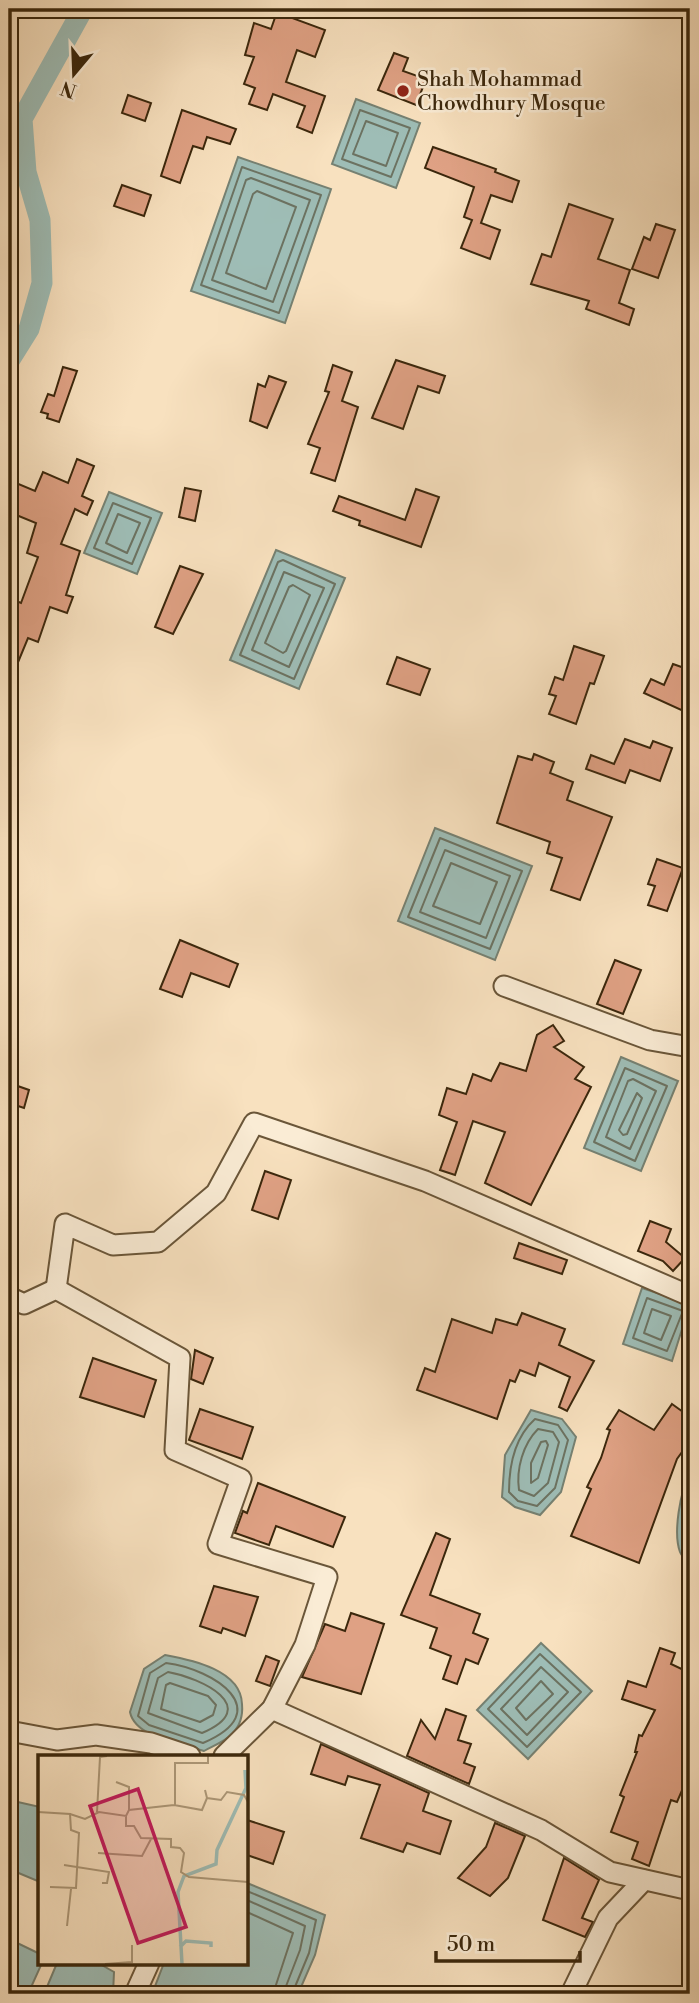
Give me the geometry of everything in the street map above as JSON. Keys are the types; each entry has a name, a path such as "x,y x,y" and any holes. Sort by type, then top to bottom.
{"street":[{"path":"504,986 650,1040 690,1047"},
{"path":"56,1289 65,1224 113,1245 158,1242 216,1193 254,1123 425,1181 690,1296"},
{"path":"9,1297 24,1304 56,1289"},
{"path":"56,1289 180,1358 175,1450 242,1479 218,1544 327,1577 305,1645 272,1709 225,1755"},
{"path":"272,1709 541,1830 610,1872 690,1890"},
{"path":"9,1731 57,1740 96,1735 151,1743 187,1755"},
{"path":"570,1994 608,1918 644,1880"},
{"path":"135,1994 148,1965"}],"water":[{"path":"356,99 420,123 396,188 332,164"},
{"path":"238,157 331,189 285,323 191,291"},
{"path":"109,492 162,513 137,574 84,553"},
{"path":"276,550 345,578 299,689 230,660"},
{"path":"435,828 532,866 495,960 398,921"},
{"path":"621,1057 678,1081 641,1171 584,1148"},
{"path":"642,1288 690,1304 672,1361 623,1344"},
{"path":"531,1410 562,1419 576,1437 561,1492 540,1515 515,1507 502,1497 505,1455"},
{"path":"690,1474 690,1566 680,1552 677,1523"},
{"path":"541,1643 592,1691 528,1759 477,1710"},
{"path":"165,1655 213,1669 224,1675 240,1692 242,1716 238,1727 226,1739 204,1751 161,1739 134,1721 130,1712 144,1669"},
{"path":"9,1800 38,1807 38,1881 9,1869"},
{"path":"248,1883 325,1915 315,1955 298,1994 157,1994 154,1989 163,1965 248,1965"},
{"path":"9,1939 38,1953 38,1965 41,1965 28,1994 9,1994"},
{"path":"56,1965 102,1965 114,1972 113,1994 44,1994"}],"building":[{"path":"278,9 295,9 292,18 325,30 315,57 297,50 286,82 325,96 312,133 297,127 305,106 273,94 267,110 249,104 255,88 244,84 254,57 245,55 254,23 271,29"},
{"path":"394,53 408,58 403,71 426,79 416,105 378,90"},
{"path":"128,95 151,103 145,121 122,113"},
{"path":"182,110 236,129 230,144 207,137 203,149 193,146 180,183 161,176"},
{"path":"433,147 496,169 495,172 519,181 512,202 491,195 481,223 500,230 490,259 461,248 472,220 464,217 474,187 425,168"},
{"path":"122,185 151,195 144,216 114,206"},
{"path":"569,204 613,219 598,259 630,270 619,303 634,309 629,325 586,309 589,301 531,284 542,254 551,257"},
{"path":"656,224 675,230 658,278 632,269 644,237 650,240"},
{"path":"396,360 445,376 439,393 418,386 403,429 372,418"},
{"path":"333,365 352,372 342,401 358,407 335,481 311,473 320,448 308,444 329,392 325,391"},
{"path":"63,367 77,371 59,422 47,418 48,414 41,412 48,394 54,396"},
{"path":"269,376 286,382 267,428 250,421 258,384 265,387"},
{"path":"77,459 94,466 82,496 93,501 87,515 75,509 61,544 80,551 66,595 73,597 67,613 50,607 38,642 28,638 9,684 9,598 21,603 38,557 27,553 36,523 9,512 9,480 35,491 43,472 68,483"},
{"path":"185,488 201,491 195,521 179,517"},
{"path":"416,489 439,497 421,547 359,525 360,521 333,511 339,496 405,520"},
{"path":"180,566 203,574 173,634 155,627"},
{"path":"574,646 604,656 594,684 590,683 576,724 549,714 556,696 549,694 555,677 563,680"},
{"path":"397,657 430,669 420,695 387,684"},
{"path":"673,664 690,670 690,714 644,693 651,679 664,685"},
{"path":"625,739 650,748 653,741 672,748 660,781 630,770 625,783 586,769 591,755 614,764"},
{"path":"534,754 554,762 550,773 573,782 567,800 612,817 580,900 551,890 562,858 547,853 550,842 497,823 518,756 532,760"},
{"path":"657,859 683,868 667,911 648,905 655,886 648,884"},
{"path":"180,940 238,964 229,987 191,973 182,997 160,989"},
{"path":"615,960 641,970 623,1014 597,1004"},
{"path":"553,1025 564,1041 554,1047 584,1067 575,1079 591,1087 531,1205 485,1183 505,1132 473,1121 455,1175 440,1170 457,1122 439,1115 447,1088 466,1094 473,1074 491,1081 500,1063 526,1071 537,1035"},
{"path":"12,1084 29,1090 24,1108 9,1103"},
{"path":"265,1171 291,1180 278,1219 252,1210"},
{"path":"650,1221 671,1229 666,1242 685,1258 673,1271 663,1261 638,1251"},
{"path":"519,1243 567,1260 562,1274 514,1258"},
{"path":"522,1313 565,1329 559,1345 594,1361 567,1411 559,1407 570,1377 539,1363 535,1376 520,1370 515,1382 510,1380 497,1419 417,1390 425,1368 435,1372 452,1319 492,1333 496,1319 517,1325"},
{"path":"195,1350 213,1358 203,1384 191,1379"},
{"path":"93,1358 156,1380 144,1417 80,1397"},
{"path":"672,1404 690,1417 690,1441 677,1459 639,1563 571,1536 591,1489 587,1487 601,1458 610,1430 607,1429 619,1410 654,1430"},
{"path":"200,1409 253,1427 242,1459 189,1440"},
{"path":"258,1483 345,1517 333,1547 276,1526 269,1545 235,1533 243,1511 247,1513"},
{"path":"436,1533 450,1539 430,1595 480,1614 473,1633 488,1639 478,1664 466,1659 457,1684 443,1679 451,1656 430,1648 437,1628 401,1615"},
{"path":"214,1586 258,1597 245,1636 223,1628 221,1633 200,1626"},
{"path":"351,1613 384,1624 361,1694 302,1677 325,1624 345,1631"},
{"path":"660,1648 675,1653 671,1664 690,1673 690,1783 686,1781 677,1802 671,1800 649,1866 632,1859 638,1842 611,1832 624,1797 620,1795 637,1752 639,1735 642,1736 655,1710 622,1699 628,1681 646,1687"},
{"path":"266,1656 279,1661 270,1686 256,1681"},
{"path":"446,1709 466,1716 458,1740 471,1744 464,1763 475,1767 469,1784 407,1756 421,1720 435,1739"},
{"path":"321,1744 429,1793 423,1811 451,1821 440,1854 407,1843 403,1852 361,1838 380,1785 348,1776 345,1785 311,1774"},
{"path":"248,1820 284,1832 273,1864 248,1855"},
{"path":"495,1823 525,1836 508,1878 490,1896 458,1878 486,1847"},
{"path":"564,1858 599,1880 582,1918 593,1922 585,1937 543,1920"}],"waterway":[{"path":"9,361 29,329 42,283 40,220 26,172 22,119 83,9"}],"place":[{"name":"Shah Mohammad Chowdhury Mosque","path":"403,91"}]}
